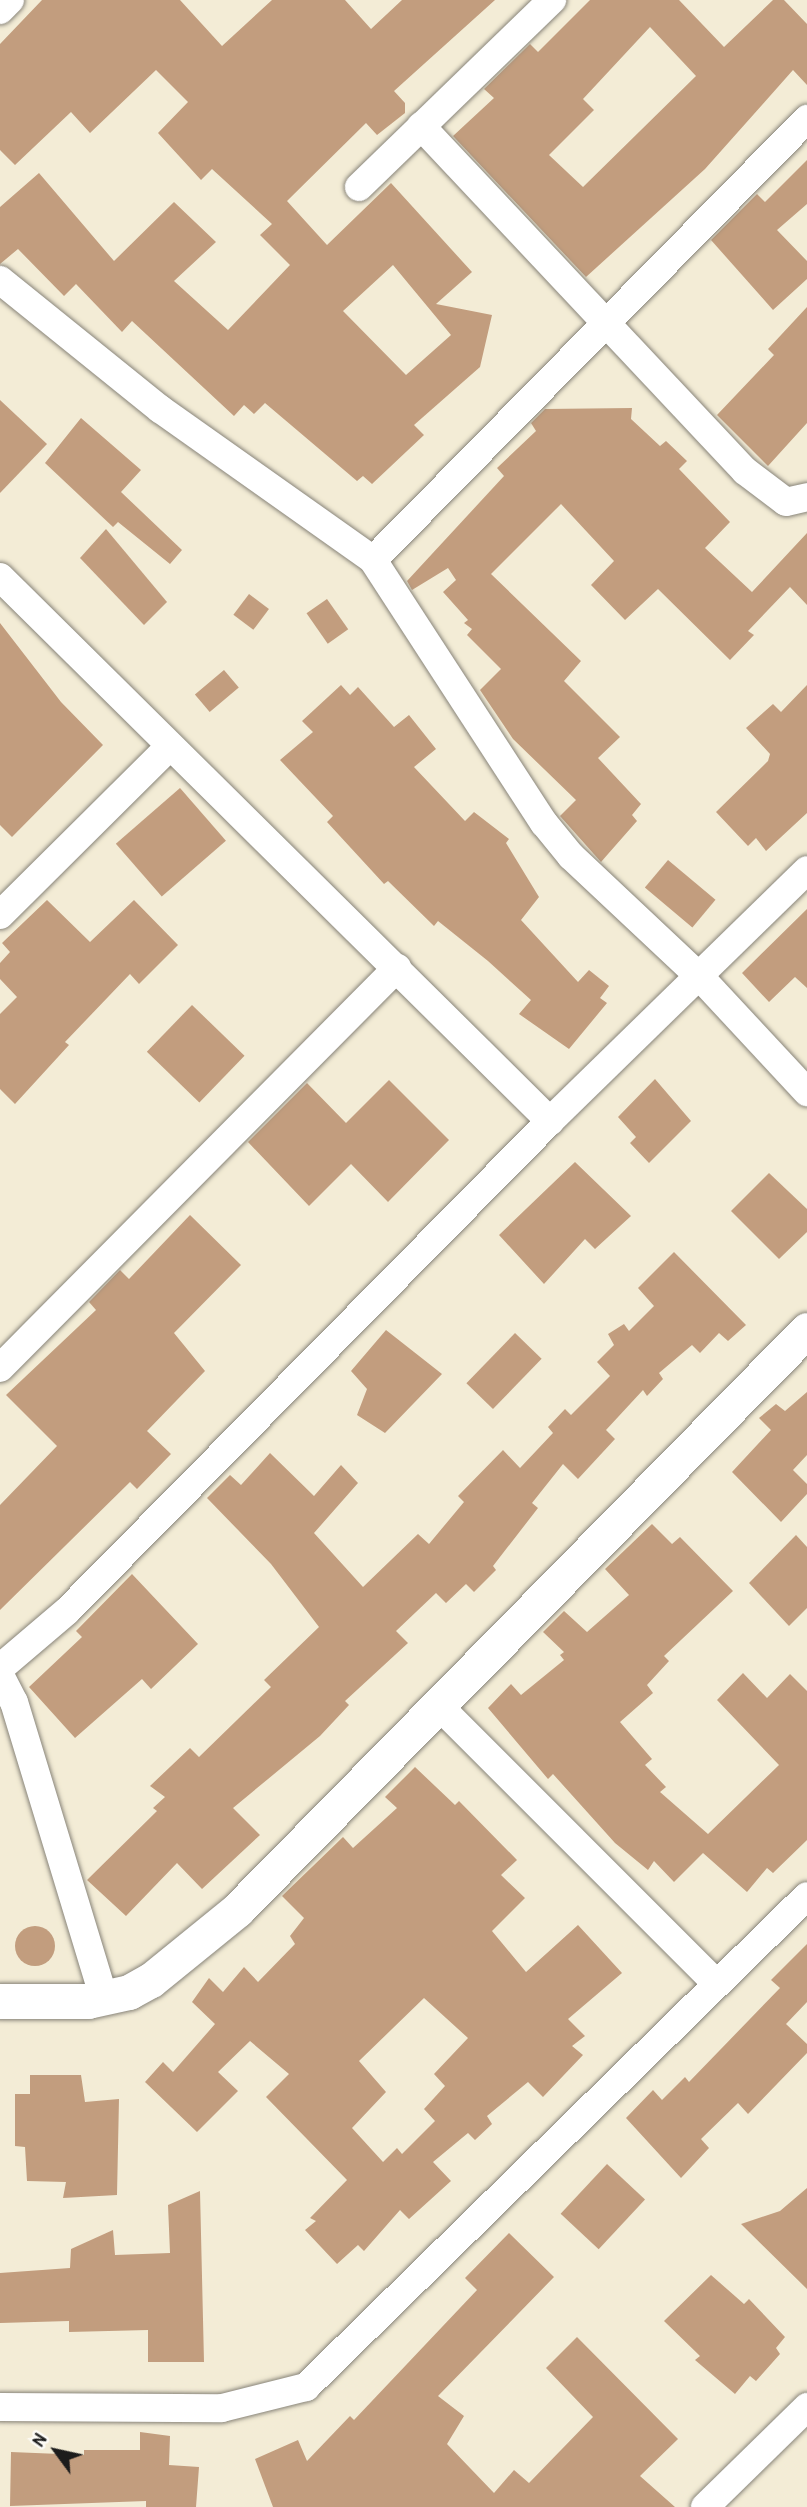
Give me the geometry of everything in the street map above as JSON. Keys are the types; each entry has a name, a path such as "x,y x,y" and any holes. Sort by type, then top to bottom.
{"street":[{"path":"0,10 10,0"},
{"path":"359,187 552,0"},
{"path":"373,560 807,119"},
{"path":"421,126 745,471 786,502 807,497"},
{"path":"0,280 160,409 373,560 544,823 572,856 701,978 807,1092"},
{"path":"0,577 550,1121"},
{"path":"0,915 169,747"},
{"path":"0,1668 86,1591 550,1121 701,978 807,870"},
{"path":"0,1368 397,968"},
{"path":"0,2001 104,1999 151,1980 237,1910 807,1330"},
{"path":"0,1675 15,1702 104,1999"},
{"path":"437,1704 715,1982"},
{"path":"0,2407 222,2408 306,2387 715,1982 807,1896"},
{"path":"705,2507 807,2407"}],"building":[{"path":"42,0 180,0 222,46 272,0 345,0 371,29 402,0 495,0 394,91 405,103 405,113 377,135 366,123 287,201 327,245 391,183 472,272 436,304 492,315 480,367 414,425 424,435 372,484 363,476 357,481 265,403 254,414 244,405 234,416 132,321 122,332 76,284 64,296 18,249 0,264 0,207 39,173 114,261 174,202 216,242 174,281 228,330 290,265 260,235 272,224 212,169 201,180 158,133 188,102 156,70 90,133 71,112 15,165 0,150 0,44","holes":["393,265 451,335 406,375 343,311"]},
{"path":"590,0 679,0 724,47 773,0 784,0 807,24 807,85 793,70 705,169 586,277 453,136 494,98 484,89 530,44 538,52","holes":["650,27 696,76 583,187 549,155 594,110 583,99"]},
{"path":"807,160 807,204 777,230 807,261 807,279 773,310 711,240 757,194 765,202"},
{"path":"807,307 807,423 768,466 717,415 774,355 768,349"},
{"path":"0,400 47,444 0,493"},
{"path":"632,408 631,419 660,446 666,441 687,461 679,469 730,522 705,548 752,592 807,533 807,605 790,587 748,631 754,635 730,660 658,589 625,620 591,585 614,561 561,504 491,574 581,661 564,681 620,737 598,758 641,804 632,815 637,821 601,862 560,816 576,800 513,739 480,690 501,669 467,635 472,629 464,623 468,620 443,592 456,580 448,568 412,590 407,581 504,476 497,468 536,431 531,423 545,409"},
{"path":"81,418 141,470 121,492 182,550 170,564 118,522 113,527 45,463"},
{"path":"106,529 167,602 144,625 80,558"},
{"path":"249,594 269,609 253,630 233,615"},
{"path":"327,599 348,629 328,644 307,613"},
{"path":"0,623 61,702 103,745 12,837 0,825"},
{"path":"224,670 239,688 210,712 195,694"},
{"path":"341,685 350,695 358,687 394,727 409,715 436,749 414,767 465,821 474,812 509,839 506,843 539,897 521,920 578,982 589,970 609,986 600,998 607,1003 569,1049 519,1014 531,1000 488,961 438,921 434,926 388,881 384,884 327,822 333,816 280,760 313,732 302,721"},
{"path":"807,685 807,813 766,851 756,838 748,846 716,812 768,761 770,754 746,728 773,704 781,712"},
{"path":"180,788 226,841 162,897 116,844"},
{"path":"668,860 715,900 692,927 645,888"},
{"path":"47,900 90,942 134,900 178,945 139,984 130,974 65,1042 69,1045 15,1104 0,1089 0,1014 17,997 0,979 0,963 10,952 2,943"},
{"path":"807,909 807,988 795,977 769,1002 742,973"},
{"path":"192,1005 245,1056 199,1102 147,1052"},
{"path":"655,1079 691,1121 649,1163 630,1143 636,1137 618,1117"},
{"path":"389,1080 449,1140 388,1202 351,1164 309,1206 248,1142 307,1083 346,1123"},
{"path":"575,1162 631,1216 595,1249 585,1239 544,1284 499,1235"},
{"path":"769,1173 807,1209 807,1232 779,1259 731,1211"},
{"path":"190,1215 241,1265 174,1333 205,1371 147,1431 171,1454 137,1489 130,1482 0,1610 0,1505 57,1446 6,1395 96,1310 89,1302 120,1270 129,1279"},
{"path":"674,1252 746,1325 728,1341 719,1333 700,1353 692,1345 659,1373 663,1379 647,1396 643,1390 606,1430 615,1439 578,1479 563,1464 532,1503 538,1508 493,1566 496,1570 474,1592 466,1584 446,1603 436,1593 396,1631 408,1643 345,1701 349,1705 320,1736 233,1808 260,1835 202,1889 177,1863 126,1916 87,1880 157,1811 153,1808 165,1797 150,1786 190,1748 199,1757 271,1687 264,1680 319,1627 271,1564 207,1498 230,1475 241,1485 270,1453 314,1496 341,1465 358,1483 314,1533 363,1587 418,1534 429,1544 464,1502 458,1496 503,1450 520,1468 553,1433 548,1427 565,1409 571,1415 610,1376 597,1362 614,1345 608,1334 624,1324 629,1331 654,1306 638,1288"},
{"path":"386,1330 442,1374 385,1433 357,1415 367,1389 351,1371"},
{"path":"515,1333 542,1359 493,1409 466,1383"},
{"path":"807,1392 807,1455 793,1470 807,1484 807,1494 781,1522 732,1472 771,1430 759,1418 776,1404 785,1411"},
{"path":"652,1524 672,1544 680,1537 733,1591 664,1656 669,1661 647,1685 653,1693 620,1722 652,1759 645,1765 666,1787 660,1792 708,1834 779,1765 717,1700 743,1673 767,1698 790,1674 807,1691 807,1840 773,1873 767,1868 747,1892 703,1853 674,1882 654,1861 648,1870 615,1843 553,1774 548,1779 488,1708 511,1684 521,1695 564,1660 560,1655 564,1652 543,1632 564,1611 587,1632 629,1595 605,1569"},
{"path":"796,1535 807,1547 807,1608 789,1626 749,1583"},
{"path":"132,1574 198,1644 151,1689 142,1679 75,1738 29,1687 82,1637 76,1631"},
{"path":"415,1767 455,1805 459,1801 517,1860 501,1875 525,1898 492,1931 526,1972 578,1925 622,1973 568,2019 585,2036 572,2046 583,2055 543,2097 528,2082 487,2116 492,2124 475,2140 468,2133 433,2162 451,2181 409,2219 400,2210 364,2251 358,2245 337,2264 305,2230 316,2221 310,2218 347,2180 266,2097 289,2074 250,2041 218,2072 238,2091 197,2132 145,2082 163,2062 173,2072 215,2024 192,2002 209,1978 223,1992 244,1967 258,1982 295,1944 290,1936 304,1918 282,1896 343,1837 353,1848 397,1808 385,1797","holes":["424,1998 468,2038 434,2074 445,2086 424,2109 435,2121 402,2154 397,2148 383,2162 352,2128 386,2092 359,2061"]},
{"path":"35,1926 43,1927 49,1932 54,1938 54,1954 49,1960 43,1965 35,1966 27,1965 21,1960 16,1954 15,1946 16,1938 21,1932 27,1927"},
{"path":"807,1944 807,2002 786,2024 807,2044 807,2053 748,2114 738,2103 701,2139 709,2148 681,2178 626,2118 653,2090 662,2100 685,2077 689,2082 780,1988 771,1980"},
{"path":"30,2075 81,2075 85,2102 119,2099 117,2195 63,2198 66,2182 27,2181 25,2147 15,2146 15,2094 30,2094"},
{"path":"607,2164 645,2199 599,2249 561,2214"},
{"path":"807,2188 807,2289 741,2224 780,2211"},
{"path":"200,2191 204,2362 148,2362 148,2330 69,2332 69,2321 0,2323 0,2273 70,2268 71,2249 113,2230 115,2255 170,2253 168,2205"},
{"path":"509,2233 554,2277 438,2396 464,2416 447,2444 494,2493 514,2470 529,2483 593,2417 546,2368 577,2337 678,2439 640,2476 675,2507 273,2507 255,2459 298,2440 307,2461 350,2416 354,2420 477,2290 465,2278"},
{"path":"711,2275 744,2304 749,2299 785,2337 776,2348 780,2354 756,2381 750,2376 735,2394 695,2360 700,2356 664,2321"},
{"path":"140,2432 170,2436 169,2465 199,2467 196,2507 146,2507 146,2501 10,2506 11,2452 84,2455 84,2450 140,2450"}]}
